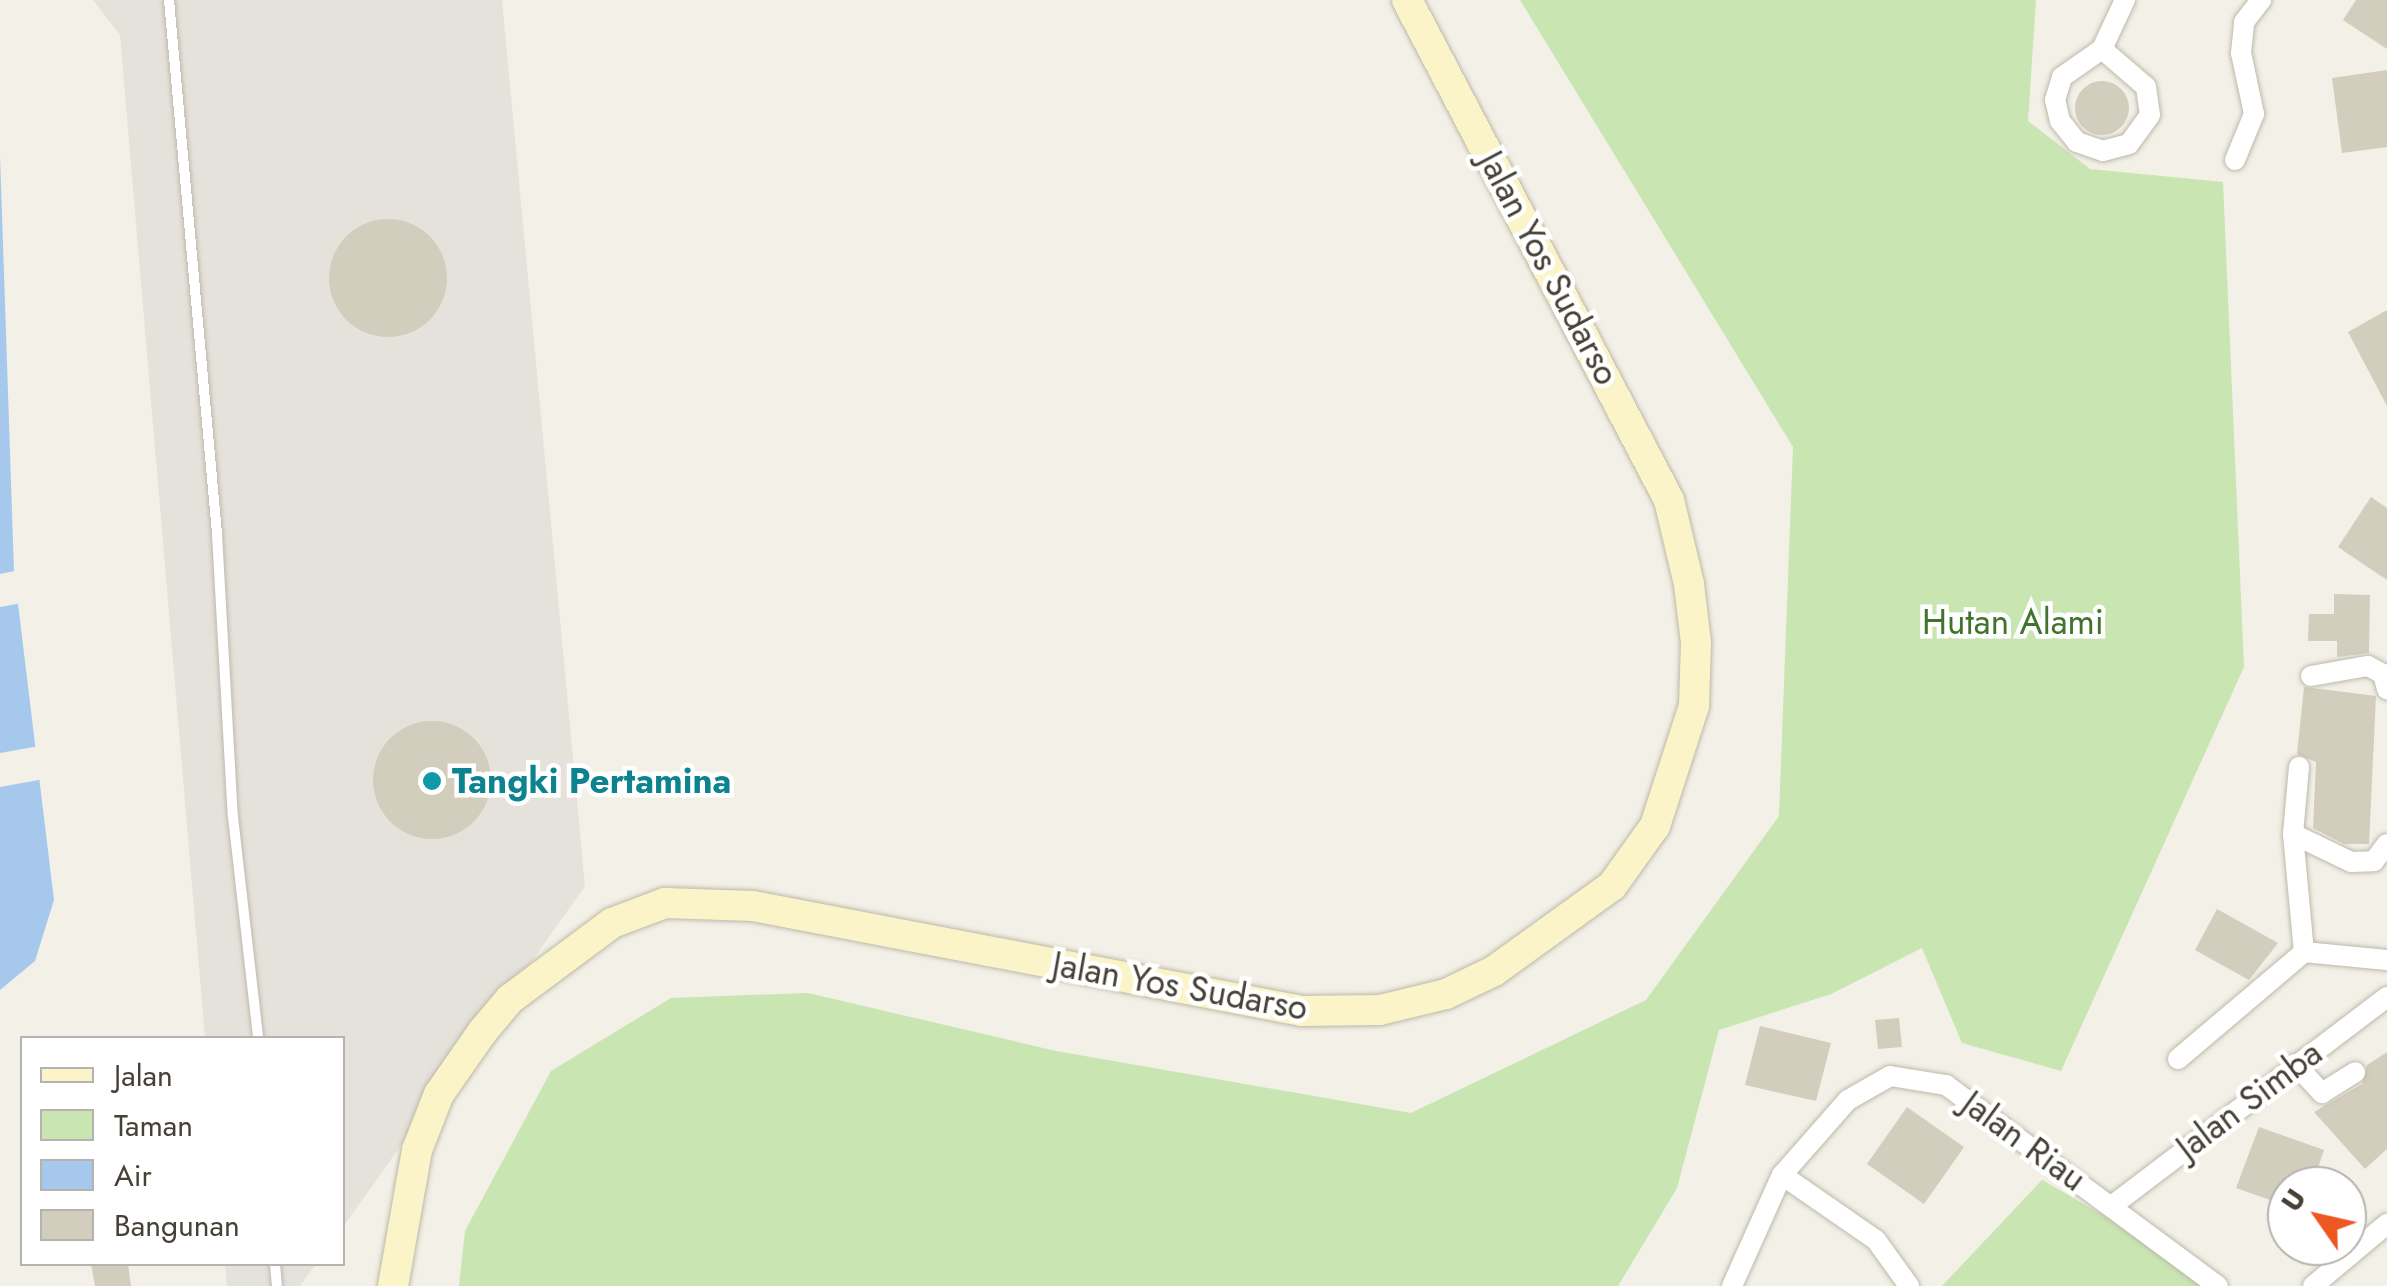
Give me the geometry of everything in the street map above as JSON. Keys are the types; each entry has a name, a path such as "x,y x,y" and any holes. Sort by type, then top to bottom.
{"main road":[{"name":"Jalan Yos Sudarso","path":"394,1286 417,1150 439,1094 483,1031 510,999 612,924 665,903 753,906 1302,1011 1380,1010 1446,994 1494,971 1612,886 1654,826 1678,767 1694,706 1696,642 1689,584 1669,500 1407,0"}],"street":[{"path":"2102,49 2146,87 2150,115 2129,144 2102,151 2076,142 2060,121 2056,100 2062,77 2102,49 2125,0"},
{"path":"2235,160 2254,114 2240,53 2244,22 2261,0"},
{"path":"2312,676 2368,666 2383,674 2387,689"},
{"path":"2298,766 2294,834 2304,952"},
{"path":"2294,834 2352,862 2374,861 2387,844"},
{"path":"2178,1059 2304,952 2387,960"},
{"name":"Jalan Simba","path":"2113,1205 2387,997"},
{"path":"2295,1064 2322,1093 2355,1072"},
{"name":"Jalan Riau","path":"1732,1286 1782,1175 1848,1100 1890,1076 1946,1085 2218,1286"},
{"path":"1782,1175 1876,1240 1909,1286"},
{"path":"2312,1286 2387,1224"}],"lane":[{"path":"169,0 216,534 233,818 258,1036"}],"shaded area":[{"path":"93,0 502,0 585,886 345,1224 345,1036 205,1036 120,35"},
{"path":"225,1266 315,1266 300,1286 227,1286"}],"green space":[{"name":"Hutan Alami","path":"1520,0 2036,0 2028,121 2090,169 2223,182 2244,667 2061,1071 1962,1043 1922,948 1831,994 1719,1030 1677,1188 1618,1286 459,1286 465,1231 551,1071 671,998 808,993 1056,1051 1411,1113 1646,1000 1779,816 1793,447"},
{"path":"2042,1180 2226,1286 1942,1286"}],"water":[{"path":"0,155 14,571 54,900 35,961 0,990"}],"pier":[{"path":"19,570 22,603 0,607 0,574"},
{"path":"39,746 44,779 0,787 0,753"}],"building":[{"path":"2356,0 2387,0 2387,49 2343,20"},
{"path":"2387,70 2387,147 2342,153 2332,78"},
{"path":"2102,81 2121,89 2129,108 2121,127 2102,135 2083,127 2075,108 2083,89"},
{"path":"388,219 410,224 430,236 442,256 447,278 442,300 430,320 410,332 388,337 366,332 346,320 334,300 329,278 334,256 346,236 366,224"},
{"path":"2387,310 2387,406 2348,332"},
{"path":"2371,497 2387,508 2387,580 2338,547"},
{"path":"2334,594 2370,595 2369,653 2337,657 2337,641 2308,641 2309,614 2334,614"},
{"path":"2304,687 2376,696 2369,844 2344,844 2313,828 2316,762 2297,754"},
{"name":"Tangki Pertamina","path":"432,721 454,726 474,738 486,758 491,780 486,802 474,822 454,834 432,839 410,834 390,822 378,802 373,780 378,758 390,738 410,726"},
{"path":"2217,909 2278,943 2249,980 2195,950"},
{"path":"1899,1018 1902,1047 1878,1049 1875,1020"},
{"path":"1760,1026 1831,1043 1816,1101 1745,1085"},
{"path":"2387,1052 2387,1149 2367,1167 2314,1112 2362,1084 2367,1065"},
{"path":"1907,1107 1964,1147 1924,1204 1867,1164"},
{"path":"2259,1127 2324,1150 2319,1166 2267,1166 2267,1199 2236,1188"},
{"path":"91,1266 128,1266 131,1286 95,1286"}],"place":[{"name":"Tangki Pertamina","path":"432,781"}]}
